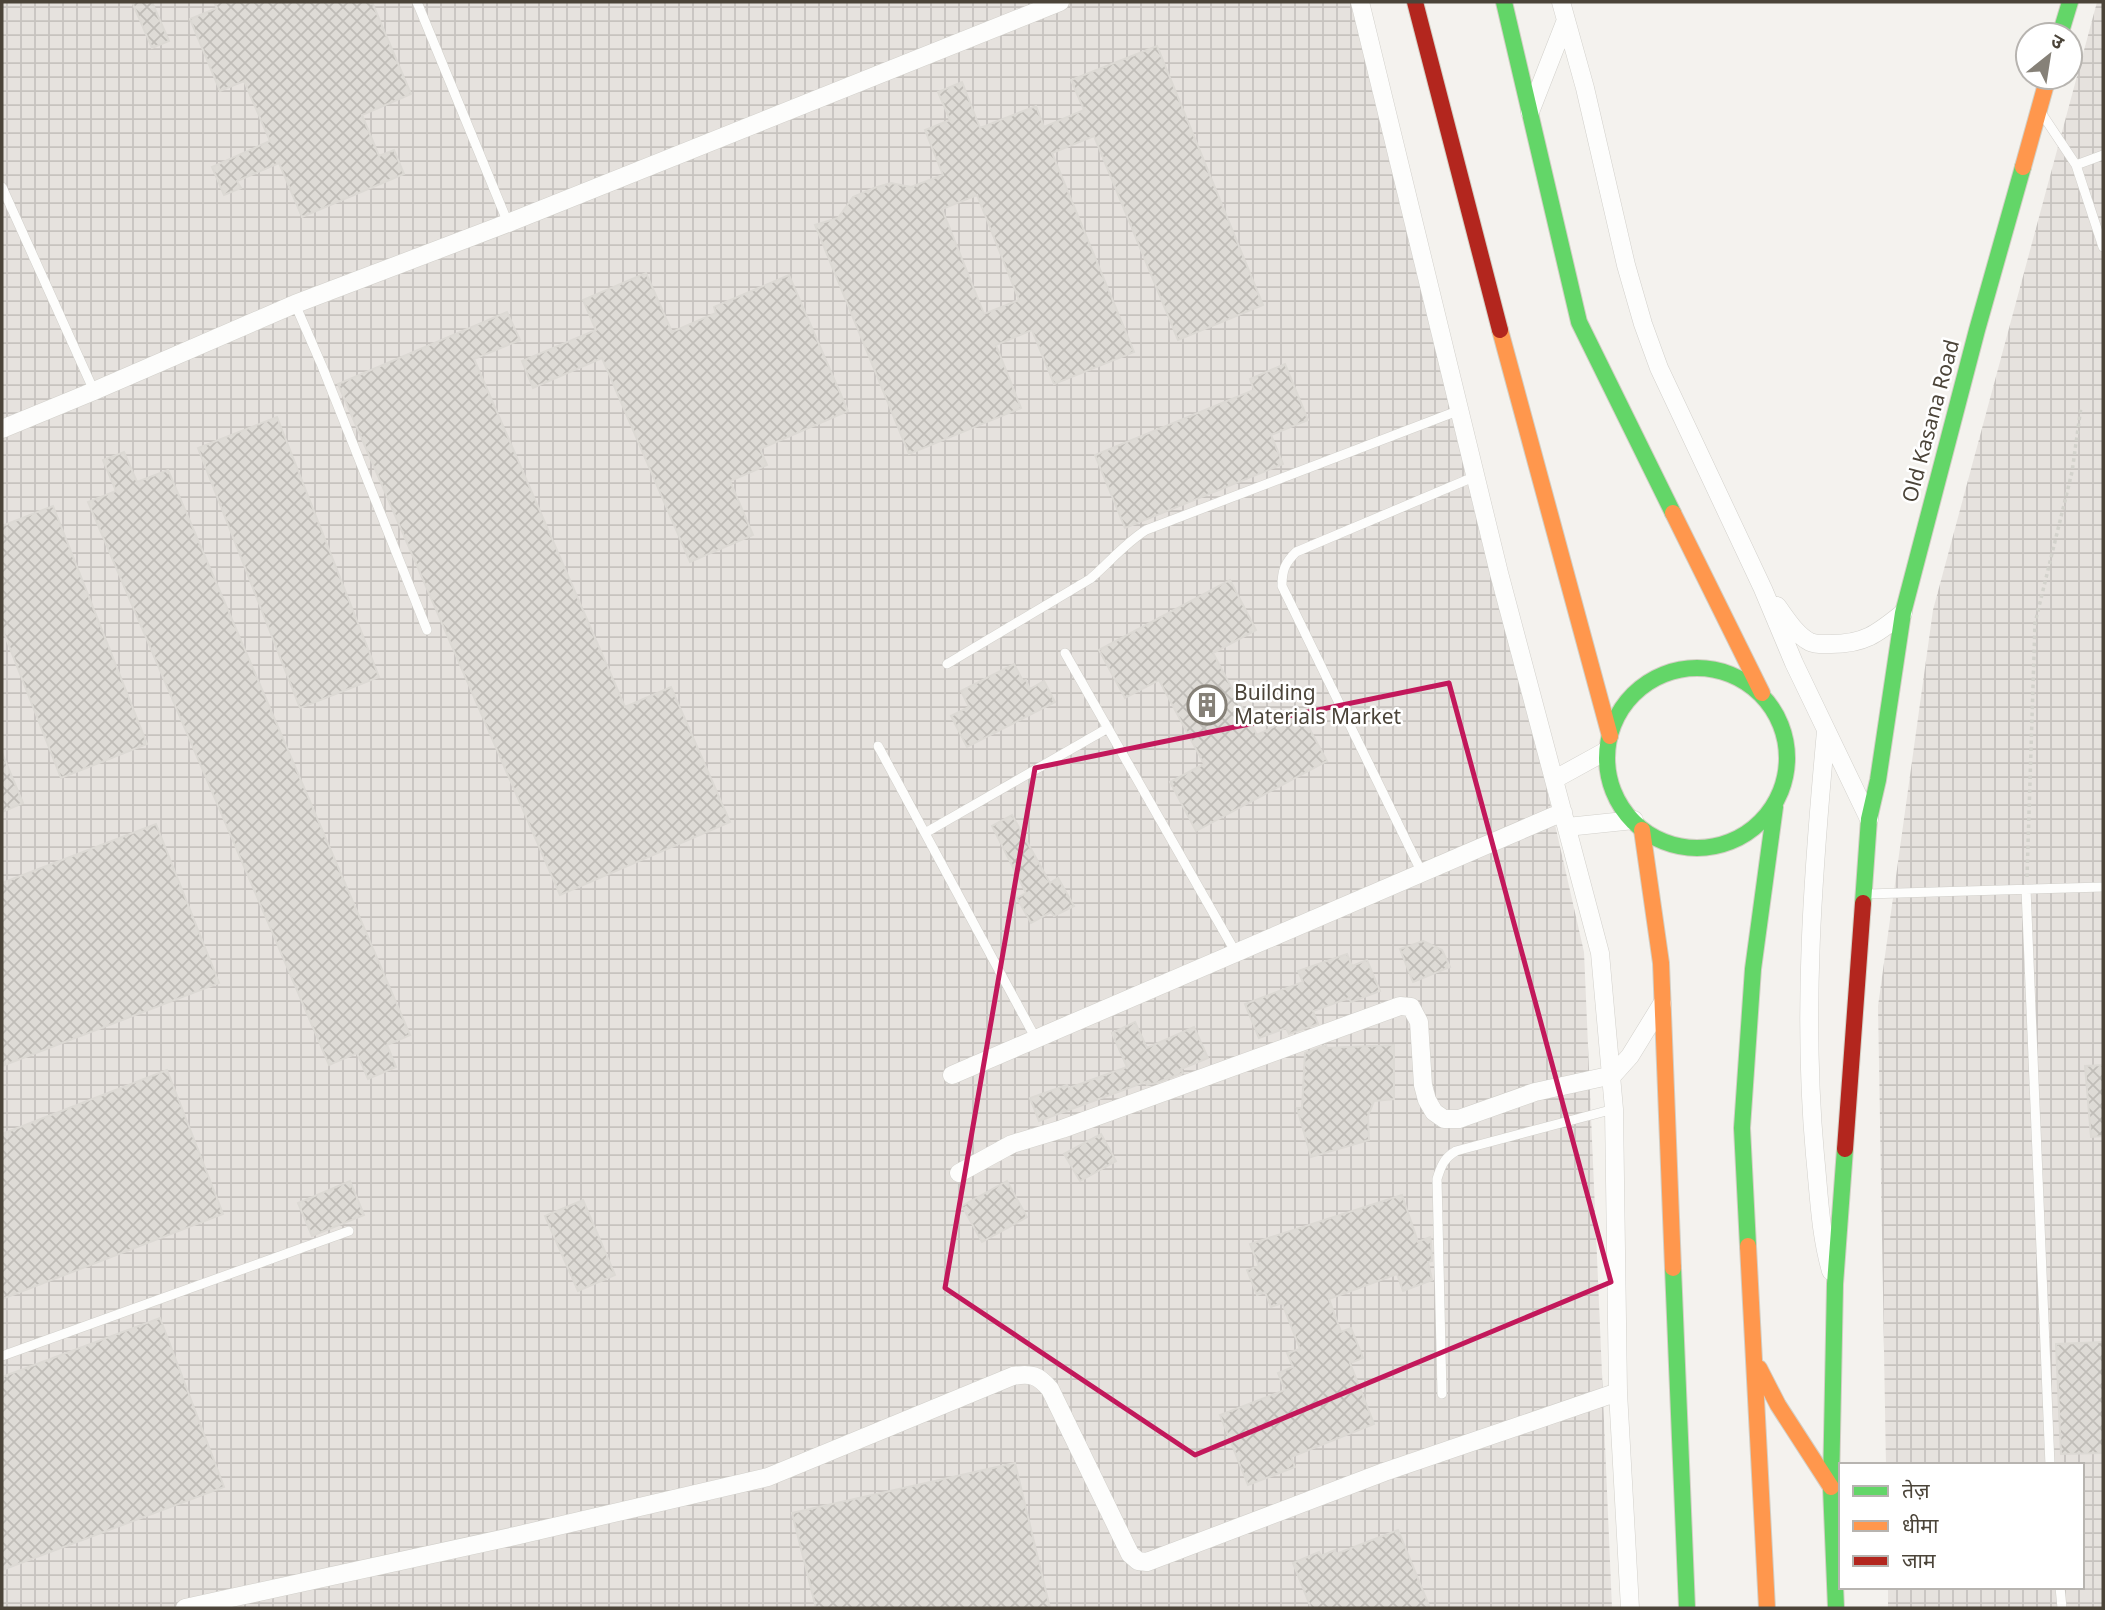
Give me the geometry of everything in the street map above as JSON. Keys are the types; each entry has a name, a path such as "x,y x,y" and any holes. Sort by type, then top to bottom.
{"main road":[{"path":"1415,2 1608,743 1613,790 1619,804 1638,825 1676,846 1714,848 1758,827 1775,807 1785,787 1786,732 1762,692 1579,322 1504,2"},
{"path":"2064,21 2070,2"},
{"name":"Old Kasana Road","path":"1836,1608 1831,1487 1835,1284 1869,819 1878,780 1903,612 1977,330 2044,91"},
{"path":"1608,743 1615,719 1632,694 1670,671 1713,668 1762,692"},
{"path":"1767,1608 1742,1128 1753,970 1775,807"},
{"path":"1638,825 1647,853 1661,963 1686,1608"},
{"path":"1754,1357 1778,1405 1831,1487"}],"street":[{"path":"2,429 295,304 508,223 1060,2"},
{"path":"1360,2 1476,475 1600,953 1613,1075 1618,1392 1630,1608"},
{"path":"1561,2 1643,324 1659,368 1869,819"},
{"path":"1530,113 1566,20"},
{"path":"1763,589 1795,629 1807,641 1818,645 1850,644 1874,636 1903,612"},
{"path":"1826,731 1814,869 1808,995 1813,1128 1823,1243 1835,1284"},
{"path":"1555,779 1608,743"},
{"path":"952,1075 1422,873 1565,820 1638,825"},
{"path":"959,1173 1012,1144 1062,1129 1400,1006 1411,1007 1419,1022 1423,1085 1434,1112 1444,1119 1459,1119 1535,1092 1613,1075 1630,1056 1662,1004"},
{"path":"185,1608 768,1477 1013,1376 1029,1373 1041,1378 1050,1389 1130,1554 1138,1561 1147,1562 1384,1472 1618,1392"}],"lane":[{"path":"417,2 508,223"},
{"path":"2039,110 2076,165 2103,247"},
{"path":"2076,165 2103,155"},
{"path":"2,187 94,391"},
{"path":"295,304 427,630"},
{"path":"947,664 1090,579 1129,541 1146,530 1460,410"},
{"path":"1422,873 1282,586 1282,573 1286,562 1296,552 1476,475"},
{"path":"1065,653 1236,953"},
{"path":"925,833 1108,728"},
{"path":"877,746 1037,1039"},
{"path":"1865,894 2103,887"},
{"path":"2026,889 2050,1463"},
{"path":"1442,1395 1437,1179 1441,1165 1447,1156 1456,1151 1614,1109"},
{"path":"2,1356 349,1231"},
{"path":"2060,1589 2062,1608"}],"path":[{"path":"2026,889 2035,623 2072,472 2081,407"}],"highlighted area":[{"path":"1449,683 1611,1282 1195,1455 945,1288 1035,768"}],"shaded area":[{"path":"2,2 1365,2 1391,103 1584,952 1612,1608 2,1608"},
{"path":"2097,2 2103,2 2103,1608 1888,1608 1888,1589 2084,1589 2084,1463 1886,1463 1878,1006 1933,610 2073,91 2084,91 2084,50"}],"building":[{"path":"132,2 152,2 169,41 152,48"},
{"path":"214,2 372,2 411,94 362,115 379,156 394,150 404,174 302,217 279,163 237,181 241,188 224,195 212,167 270,141 244,81 220,91 190,19 217,8"},
{"path":"1157,46 1263,305 1178,340 1094,136 1052,153 1134,352 1054,384 1032,330 996,345 1021,408 909,454 815,225 838,218 853,197 874,188 891,183 911,187 943,175 925,130 950,120 938,92 962,82 980,128 1036,106 1044,127 1084,110 1071,80","holes":["977,195 1019,300 984,314 942,209"]},
{"path":"646,273 672,332 716,313 714,307 789,275 848,411 760,449 767,465 730,481 753,535 690,562 602,358 533,388 522,361 596,330 583,300"},
{"path":"507,312 520,340 474,359 625,707 671,687 730,822 560,895 338,384"},
{"path":"1285,364 1308,420 1271,435 1283,464 1125,528 1095,455 1254,390 1250,379"},
{"path":"277,417 379,677 300,708 198,448"},
{"path":"124,452 137,482 168,470 410,1035 387,1045 396,1067 368,1079 357,1053 329,1065 88,502 116,491 103,460"},
{"path":"53,506 147,744 61,778 2,628 2,526"},
{"name":"Building Materials Market","path":"1230,580 1256,630 1213,653 1257,735 1301,713 1327,761 1196,831 1170,782 1204,764 1159,680 1125,698 1099,650"},
{"path":"1014,664 1030,689 1044,681 1055,702 967,747 951,716 969,707 961,691"},
{"path":"2,753 23,803 2,812"},
{"path":"1012,815 1050,883 1058,878 1074,906 1054,916 1051,912 1031,923 1017,898 1026,893 992,826"},
{"path":"156,824 219,983 2,1066 2,883"},
{"path":"1423,941 1442,950 1450,967 1413,982 1400,949"},
{"path":"1347,954 1352,966 1367,960 1380,991 1351,1002 1349,998 1313,1011 1318,1024 1289,1034 1286,1028 1259,1038 1245,1004 1303,982 1298,971"},
{"path":"1135,1022 1147,1048 1194,1027 1208,1058 1181,1069 1183,1073 1156,1083 1147,1085 1145,1082 1039,1121 1030,1098 1067,1085 1069,1088 1127,1067 1112,1033"},
{"path":"1326,1045 1327,1048 1394,1045 1394,1099 1374,1101 1368,1116 1369,1140 1311,1157 1297,1108 1302,1108 1305,1053"},
{"path":"2103,1065 2103,1136 2091,1137 2085,1066"},
{"path":"167,1070 223,1214 2,1299 2,1134"},
{"path":"1101,1134 1116,1161 1080,1181 1064,1154"},
{"path":"350,1181 364,1215 312,1236 298,1203"},
{"path":"1007,1181 1027,1217 982,1242 962,1206"},
{"path":"1402,1195 1418,1242 1430,1237 1432,1261 1428,1262 1432,1280 1403,1291 1397,1274 1329,1299 1341,1332 1351,1328 1363,1358 1350,1363 1374,1424 1291,1457 1295,1467 1248,1485 1220,1415 1285,1390 1278,1373 1293,1367 1287,1353 1300,1349 1282,1303 1271,1307 1265,1292 1257,1295 1247,1270 1259,1266 1250,1244"},
{"path":"583,1200 615,1275 578,1291 545,1216"},
{"path":"160,1318 224,1487 2,1570 2,1377"},
{"path":"2103,1342 2103,1453 2061,1454 2056,1344"},
{"path":"1015,1463 1050,1608 816,1608 792,1513"},
{"path":"1398,1530 1430,1608 1311,1608 1293,1563 1319,1552 1321,1556 1335,1550 1336,1554"}],"traffic: fast":[{"path":"1504,2 1579,322 1673,513"},
{"path":"2064,21 2070,2"},
{"path":"1863,903 1869,819 1878,780 1903,613 2023,167"},
{"path":"1697,668 1731,675 1747,683 1760,695 1772,708 1780,724 1787,758 1780,792 1772,808 1760,821 1747,833 1731,841 1697,848 1663,841 1647,833 1634,821 1622,808 1614,792 1607,758 1614,724 1622,708 1634,695 1647,683 1663,675 1697,668"},
{"path":"1748,1246 1742,1128 1753,969 1775,807"},
{"path":"1836,1608 1831,1487 1835,1284 1845,1149"},
{"path":"1673,1268 1687,1608"}],"traffic: slow":[{"path":"2023,167 2044,91"},
{"path":"1500,330 1610,736"},
{"path":"1673,513 1762,693"},
{"path":"1642,830 1661,963 1673,1268"},
{"path":"1748,1246 1767,1608"},
{"path":"1759,1368 1778,1405 1831,1487"}],"traffic: jam":[{"path":"1415,2 1500,330"},
{"path":"1845,1149 1863,903"}],"place":[{"name":"Building Materials Market","path":"1207,705"}]}
